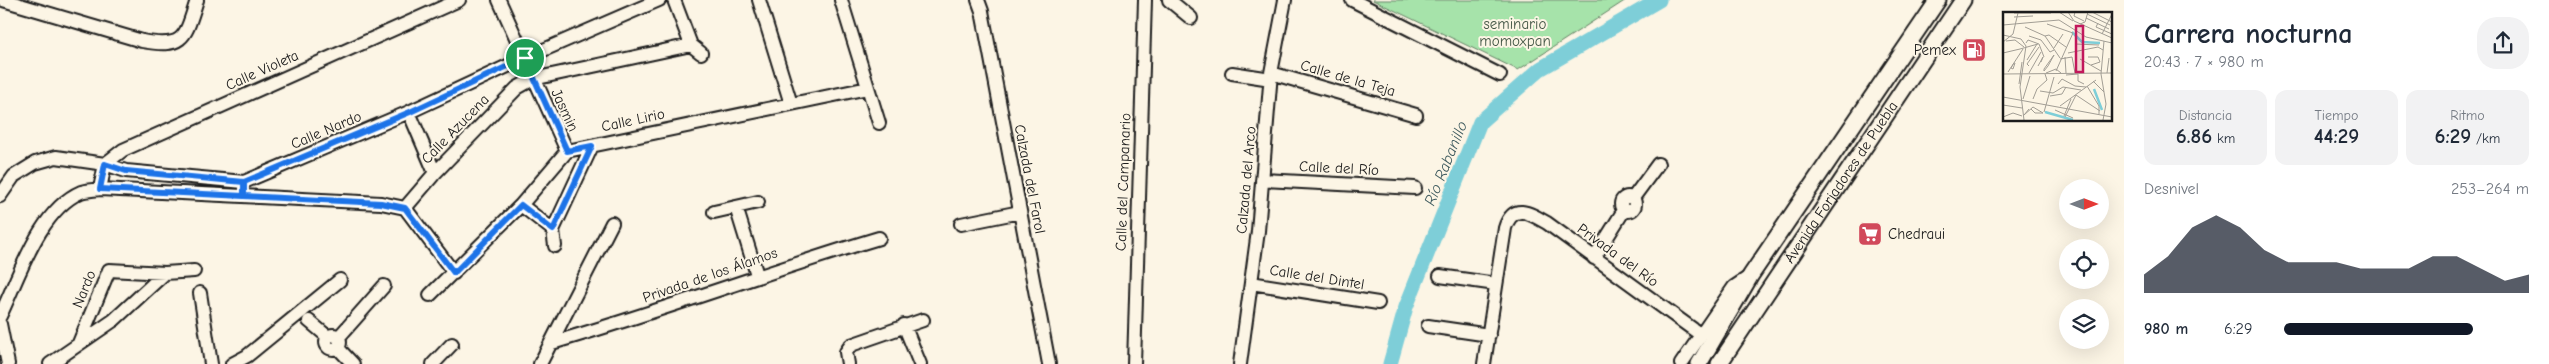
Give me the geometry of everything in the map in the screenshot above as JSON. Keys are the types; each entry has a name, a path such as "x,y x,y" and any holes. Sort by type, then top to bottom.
{"main road":[{"name":"Avenida Forjadores de Puebla","path":"1699,364 1751,275 1938,0"},
{"name":"Avenida Forjadores de Puebla","path":"1719,364 1963,0"}],"street":[{"path":"3,0 142,41 170,44 187,31 197,0"},
{"name":"Calle Violeta","path":"105,164 123,150 459,0"},
{"name":"Jasmin","path":"499,0 567,151"},
{"name":"Calle Nardo","path":"0,196 14,176 35,163 56,157 105,164 126,171 244,182 410,112 525,58 659,0"},
{"path":"674,0 691,45 701,53"},
{"path":"759,0 791,104"},
{"path":"841,0 878,123"},
{"name":"Calzada del Farol","path":"978,0 1049,364"},
{"name":"Calle del Campanario","path":"1134,364 1145,0"},
{"path":"1169,0 1191,18"},
{"name":"Calzada del Arco","path":"1240,364 1251,283 1271,76 1285,0"},
{"path":"1352,0 1500,75"},
{"path":"533,79 691,45"},
{"name":"Calle de la Teja","path":"1232,73 1271,76 1416,114"},
{"name":"Calle Azucena","path":"405,208 435,172 517,88 533,79"},
{"name":"Calle Lirio","path":"567,151 868,88"},
{"path":"410,112 435,172"},
{"path":"555,246 553,230 592,146"},
{"path":"430,295 521,205 567,151"},
{"path":"100,189 105,164"},
{"path":"1594,258 1624,210 1621,206 1624,198 1633,198 1658,164"},
{"name":"Calle del Río","path":"1262,180 1415,188"},
{"path":"244,182 244,196"},
{"path":"1,311 45,222 64,204 82,192 100,189 381,203 405,208 454,273"},
{"path":"714,212 758,202"},
{"path":"521,205 553,230"},
{"path":"736,207 757,275"},
{"path":"961,224 1020,212"},
{"name":"Privada del Río","path":"1496,284 1507,220 1518,212 1528,212 1702,335"},
{"path":"540,364 612,223"},
{"name":"Privada de los Álamos","path":"552,343 622,322 757,275 878,238"},
{"name":"Nardo","path":"79,343 106,265 165,273 194,271"},
{"path":"50,364 114,320 165,273"},
{"path":"1681,364 1734,287 1751,275"},
{"path":"1440,276 1496,284 1484,364"},
{"path":"232,364 247,356 340,280"},
{"name":"Calle del Dintel","path":"1251,283 1378,303"},
{"path":"335,341 384,286"},
{"path":"200,293 211,364"},
{"path":"848,364 846,352 851,345 904,325 923,320"},
{"path":"309,321 335,341 352,364"},
{"path":"0,324 8,364"},
{"path":"904,325 920,364"},
{"path":"1428,326 1489,335"},
{"path":"433,364 452,344"}],"green space":[{"name":"seminario momoxpan","path":"1373,0 1626,0 1518,70"}],"waterway":[{"name":"Río Rabanillo","path":"1390,364 1406,307 1480,122 1540,69 1659,0"}],"place":[{"name":"Pemex","path":"1974,50"},
{"name":"Chedraui","path":"1870,234"}],"route":[{"path":"525,58 410,112 244,182 244,196 100,189 105,164 126,171 244,182 244,196 381,203 405,208 454,273 521,205 553,230 592,146 567,151 525,58"}]}
